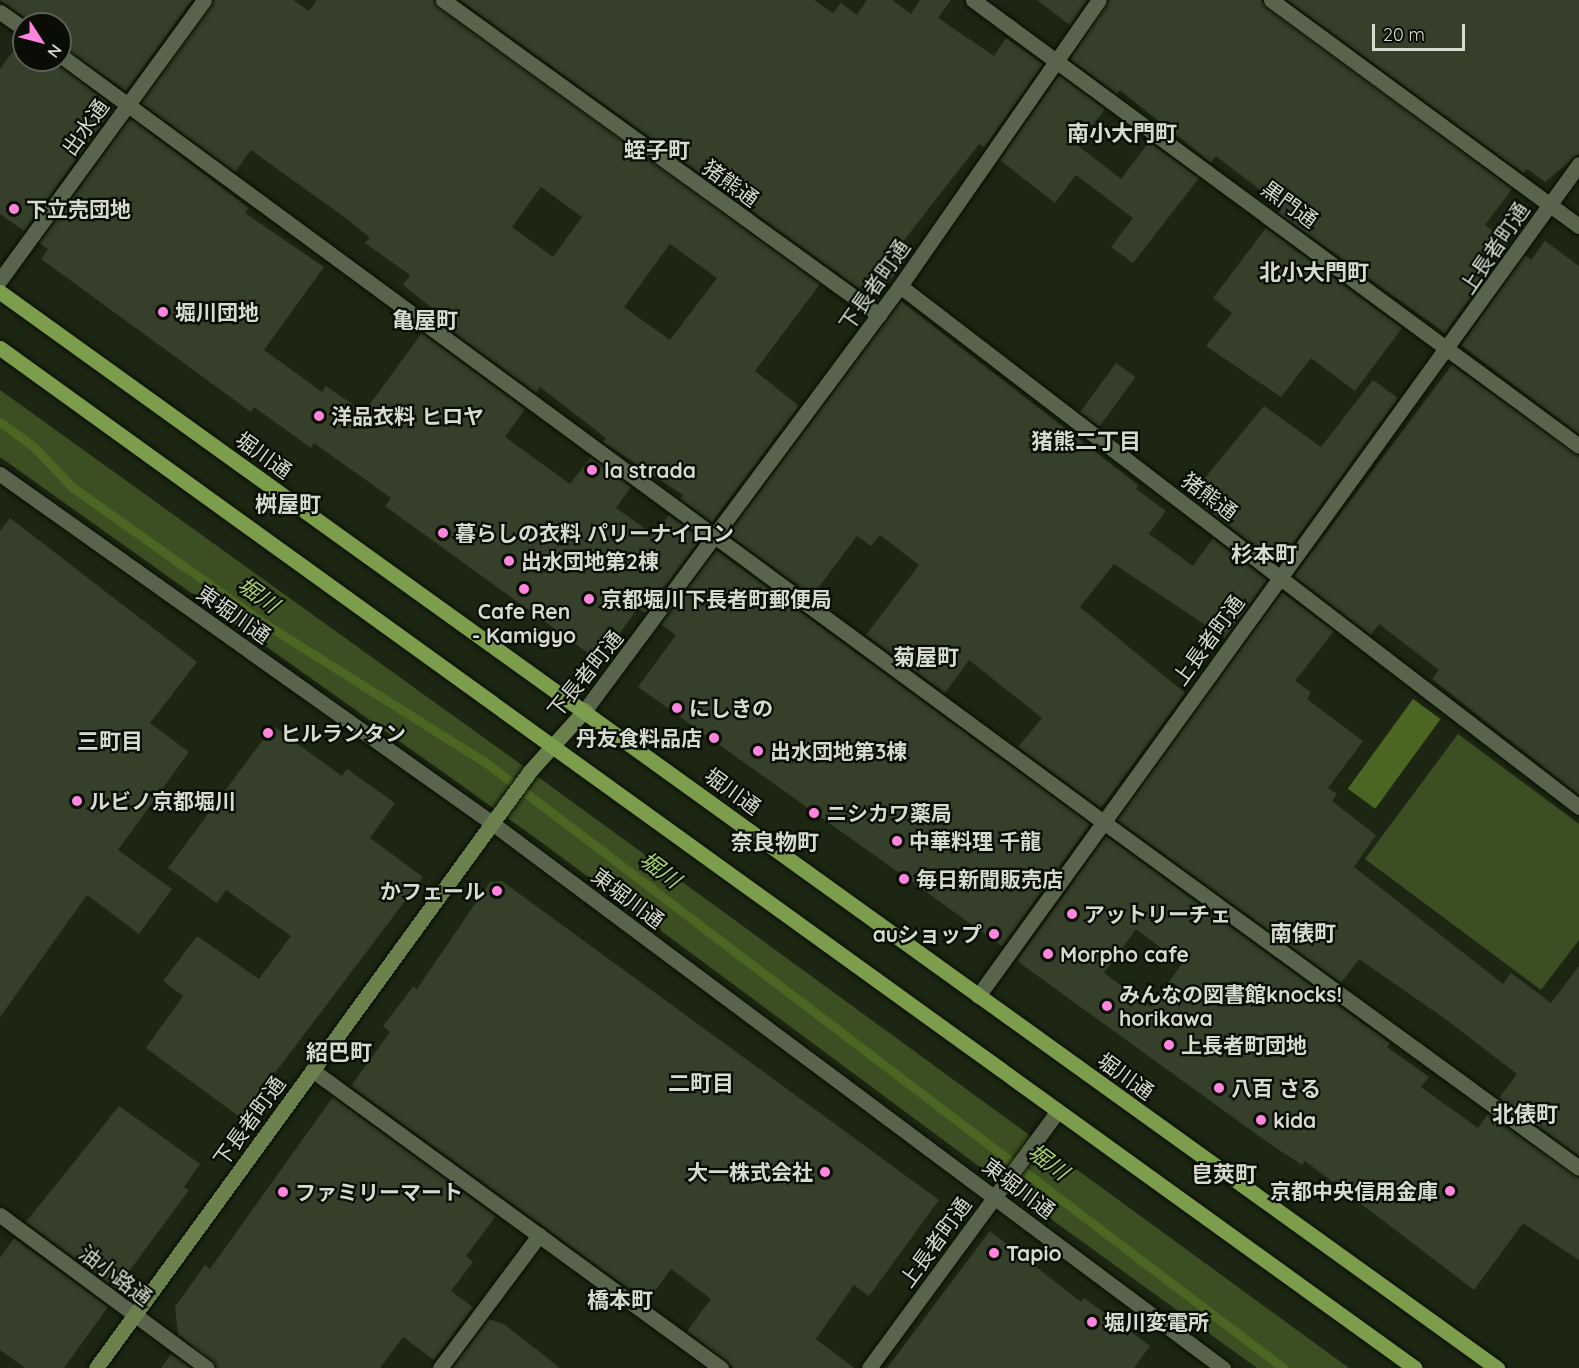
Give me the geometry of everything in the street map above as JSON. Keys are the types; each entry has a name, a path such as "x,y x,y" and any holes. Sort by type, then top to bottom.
{"main road":[{"name":"堀川通","path":"0,292 585,710 978,996 1497,1368"},
{"path":"0,348 1415,1368"}],"street":[{"name":"出水通","path":"0,279 204,0"},
{"name":"猪熊通","path":"442,0 879,315"},
{"name":"黒門通","path":"973,0 1450,348 1579,446"},
{"name":"下長者町通","path":"96,1368 530,771 585,710 879,315 1054,60 1099,0"},
{"path":"1271,0 1579,226"},
{"path":"72,64 1102,821 1579,1168"},
{"name":"上長者町通","path":"978,996 1102,821 1450,348 1579,164"},
{"name":"猪熊通","path":"900,286 1281,576 1579,807"},
{"name":"東堀川通","path":"0,474 495,819 999,1191 1223,1368"},
{"path":"312,1070 721,1368"},
{"name":"上長者町通","path":"869,1368 1057,1112"},
{"name":"油小路通","path":"0,1215 207,1368"},
{"path":"440,1368 539,1236"}],"shaded area":[{"path":"0,390 508,755 1349,1368 1257,1368 1015,1193 537,839 0,457"},
{"path":"1413,699 1441,719 1375,809 1348,789"},
{"path":"1458,734 1579,824 1579,940 1541,990 1365,859"}],"building":[{"path":"0,0 192,0 126,91 72,53 72,12 16,12"},
{"path":"214,0 293,0 309,11 317,0 433,0 820,284 755,371 799,406 712,522 680,499 683,495 603,442 606,438 540,387 536,393 433,317 437,312 403,285 410,275 365,243 370,238 347,219 251,150 235,172 141,103","holes":["541,187 582,217 553,257 512,227","670,244 717,278 670,340 624,307"]},
{"path":"460,0 814,0 833,13 841,3 857,15 867,0 892,0 911,14 920,0 951,0 938,18 994,56 1006,38 1043,64 984,148 979,144 894,253 905,260 875,300"},
{"path":"1037,0 1087,0 1070,25"},
{"path":"1109,0 1261,0 1512,189 1485,225 1509,244 1445,333 1278,213 1283,207 1216,156 1211,163 1120,90 1117,94 1070,59"},
{"path":"1287,0 1579,0 1579,154 1545,182 1527,169 1523,173"},
{"path":"12,53 12,72 68,72 114,107 24,231 0,214 0,69"},
{"path":"1059,75 1105,109 1077,145 1121,179 1149,142 1199,178 1133,263 1111,247 1133,218 1076,175 1055,203 1000,160"},
{"path":"130,118 249,208 245,213 324,267 264,350 322,392 326,386 364,412 422,333 525,409 505,437 570,484 591,457 631,487 616,508 654,535 669,515 701,538 645,613 638,608 599,661 385,506 391,498 314,443 311,448 254,407 251,412 41,259 48,249 39,243"},
{"path":"1266,228 1402,328 1355,391 1311,358 1281,397 1206,346 1232,313 1213,298"},
{"path":"1545,241 1579,266 1579,434 1461,345 1525,255 1531,260"},
{"path":"901,301 1138,485 1136,489 1166,511 1149,534 1193,566 1213,538 1267,580 1225,638 1114,564 1080,607 1185,693 1101,808 1018,747 1042,718 969,660 945,693 866,635 919,565 880,535 871,546 857,536 812,596 728,534"},
{"path":"1116,363 1135,377 1100,426 1080,412"},
{"path":"1452,365 1579,456 1579,795 1432,679 1439,670 1379,624 1371,635 1294,576"},
{"path":"1373,380 1398,398 1278,564 1190,496 1264,406 1321,447"},
{"name":"ルビノ京都堀川","path":"10,518 197,662 150,723 189,752 118,850 172,889 139,934 87,895 0,1017 0,531"},
{"path":"716,550 1090,824 1002,946 638,687 676,635 661,624"},
{"path":"1282,592 1334,631 1295,681 1311,692 1307,699 1363,741 1328,788 1337,794 1332,801 1376,835 1354,867 1503,984 1511,973 1551,1003 1579,966 1579,1156 1499,1098 1517,1074 1444,1018 1359,959 1341,983 1117,820"},
{"path":"273,726 342,776 347,769 395,803 370,838 423,877 241,1118 146,1048 183,996 163,981 197,936 259,979 291,936 226,890 217,903 168,868"},
{"path":"1106,836 1390,1043 1387,1047 1429,1077 1421,1087 1478,1128 1488,1114 1579,1178 1579,1260 1523,1223 1474,1290 1305,1161 1302,1165 1270,1144 1017,961","holes":["1136,929 1182,964 1151,1007 1104,973"]},
{"path":"502,881 939,1200 869,1296 854,1285 816,1339 854,1368 734,1368 687,1331 711,1299 671,1269 647,1302 351,1086 390,1032 383,1026 413,987 417,989 490,882"},
{"path":"333,1097 496,1216 466,1256 473,1262 451,1291 473,1307 434,1360 403,1337 380,1368 217,1368 178,1334 175,1307 205,1265 210,1269"},
{"path":"119,1106 200,1164 184,1187 189,1190 116,1289 26,1222"},
{"path":"990,1231 1081,1302 1084,1298 1150,1346 1134,1368 887,1368"},
{"path":"14,1238 108,1307 64,1368 25,1368 0,1350 0,1258"},
{"path":"489,1319 505,1325 560,1368 452,1368"},
{"path":"171,1354 191,1368 161,1368"}],"waterway":[{"name":"堀川","path":"0,422 34,447 72,487 267,625 489,765 1283,1368"}],"place":[{"name":"下立売団地","path":"14,209"},
{"name":"堀川団地","path":"163,312"},
{"name":"洋品衣料 ヒロヤ","path":"319,416"},
{"name":"la strada","path":"592,470"},
{"name":"暮らしの衣料 パリーナイロン","path":"443,533"},
{"name":"出水団地第2棟","path":"509,561"},
{"name":"Cafe Ren - Kamigyo","path":"524,589"},
{"name":"京都堀川下長者町郵便局","path":"589,599"},
{"name":"にしきの","path":"677,708"},
{"name":"ヒルランタン","path":"268,733"},
{"name":"丹友食料品店","path":"714,738"},
{"name":"出水団地第3棟","path":"758,751"},
{"name":"ルビノ京都堀川","path":"77,801"},
{"name":"ニシカワ薬局","path":"814,813"},
{"name":"中華料理 千龍","path":"897,841"},
{"name":"毎日新聞販売店","path":"904,879"},
{"name":"かフェール","path":"497,891"},
{"name":"アットリーチェ","path":"1072,914"},
{"name":"auショップ","path":"994,934"},
{"name":"Morpho cafe","path":"1048,954"},
{"name":"みんなの図書館knocks! horikawa","path":"1107,1006"},
{"name":"上長者町団地","path":"1169,1045"},
{"name":"八百 さる","path":"1219,1088"},
{"name":"kida","path":"1261,1120"},
{"name":"大一株式会社","path":"825,1172"},
{"name":"京都中央信用金庫","path":"1450,1191"},
{"name":"ファミリーマート","path":"283,1192"},
{"name":"Tapio","path":"994,1253"},
{"name":"堀川変電所","path":"1092,1322"}],"district":[{"name":"南小大門町","path":"1122,134"},
{"name":"蛭子町","path":"657,151"},
{"name":"北小大門町","path":"1314,273"},
{"name":"亀屋町","path":"425,321"},
{"name":"猪熊二丁目","path":"1086,442"},
{"name":"桝屋町","path":"288,505"},
{"name":"杉本町","path":"1264,555"},
{"name":"菊屋町","path":"926,658"},
{"name":"三町目","path":"110,742"},
{"name":"奈良物町","path":"775,843"},
{"name":"南俵町","path":"1303,934"},
{"name":"紹巴町","path":"339,1053"},
{"name":"二町目","path":"701,1084"},
{"name":"北俵町","path":"1525,1115"},
{"name":"皀莢町","path":"1224,1175"},
{"name":"橋本町","path":"620,1301"}]}
